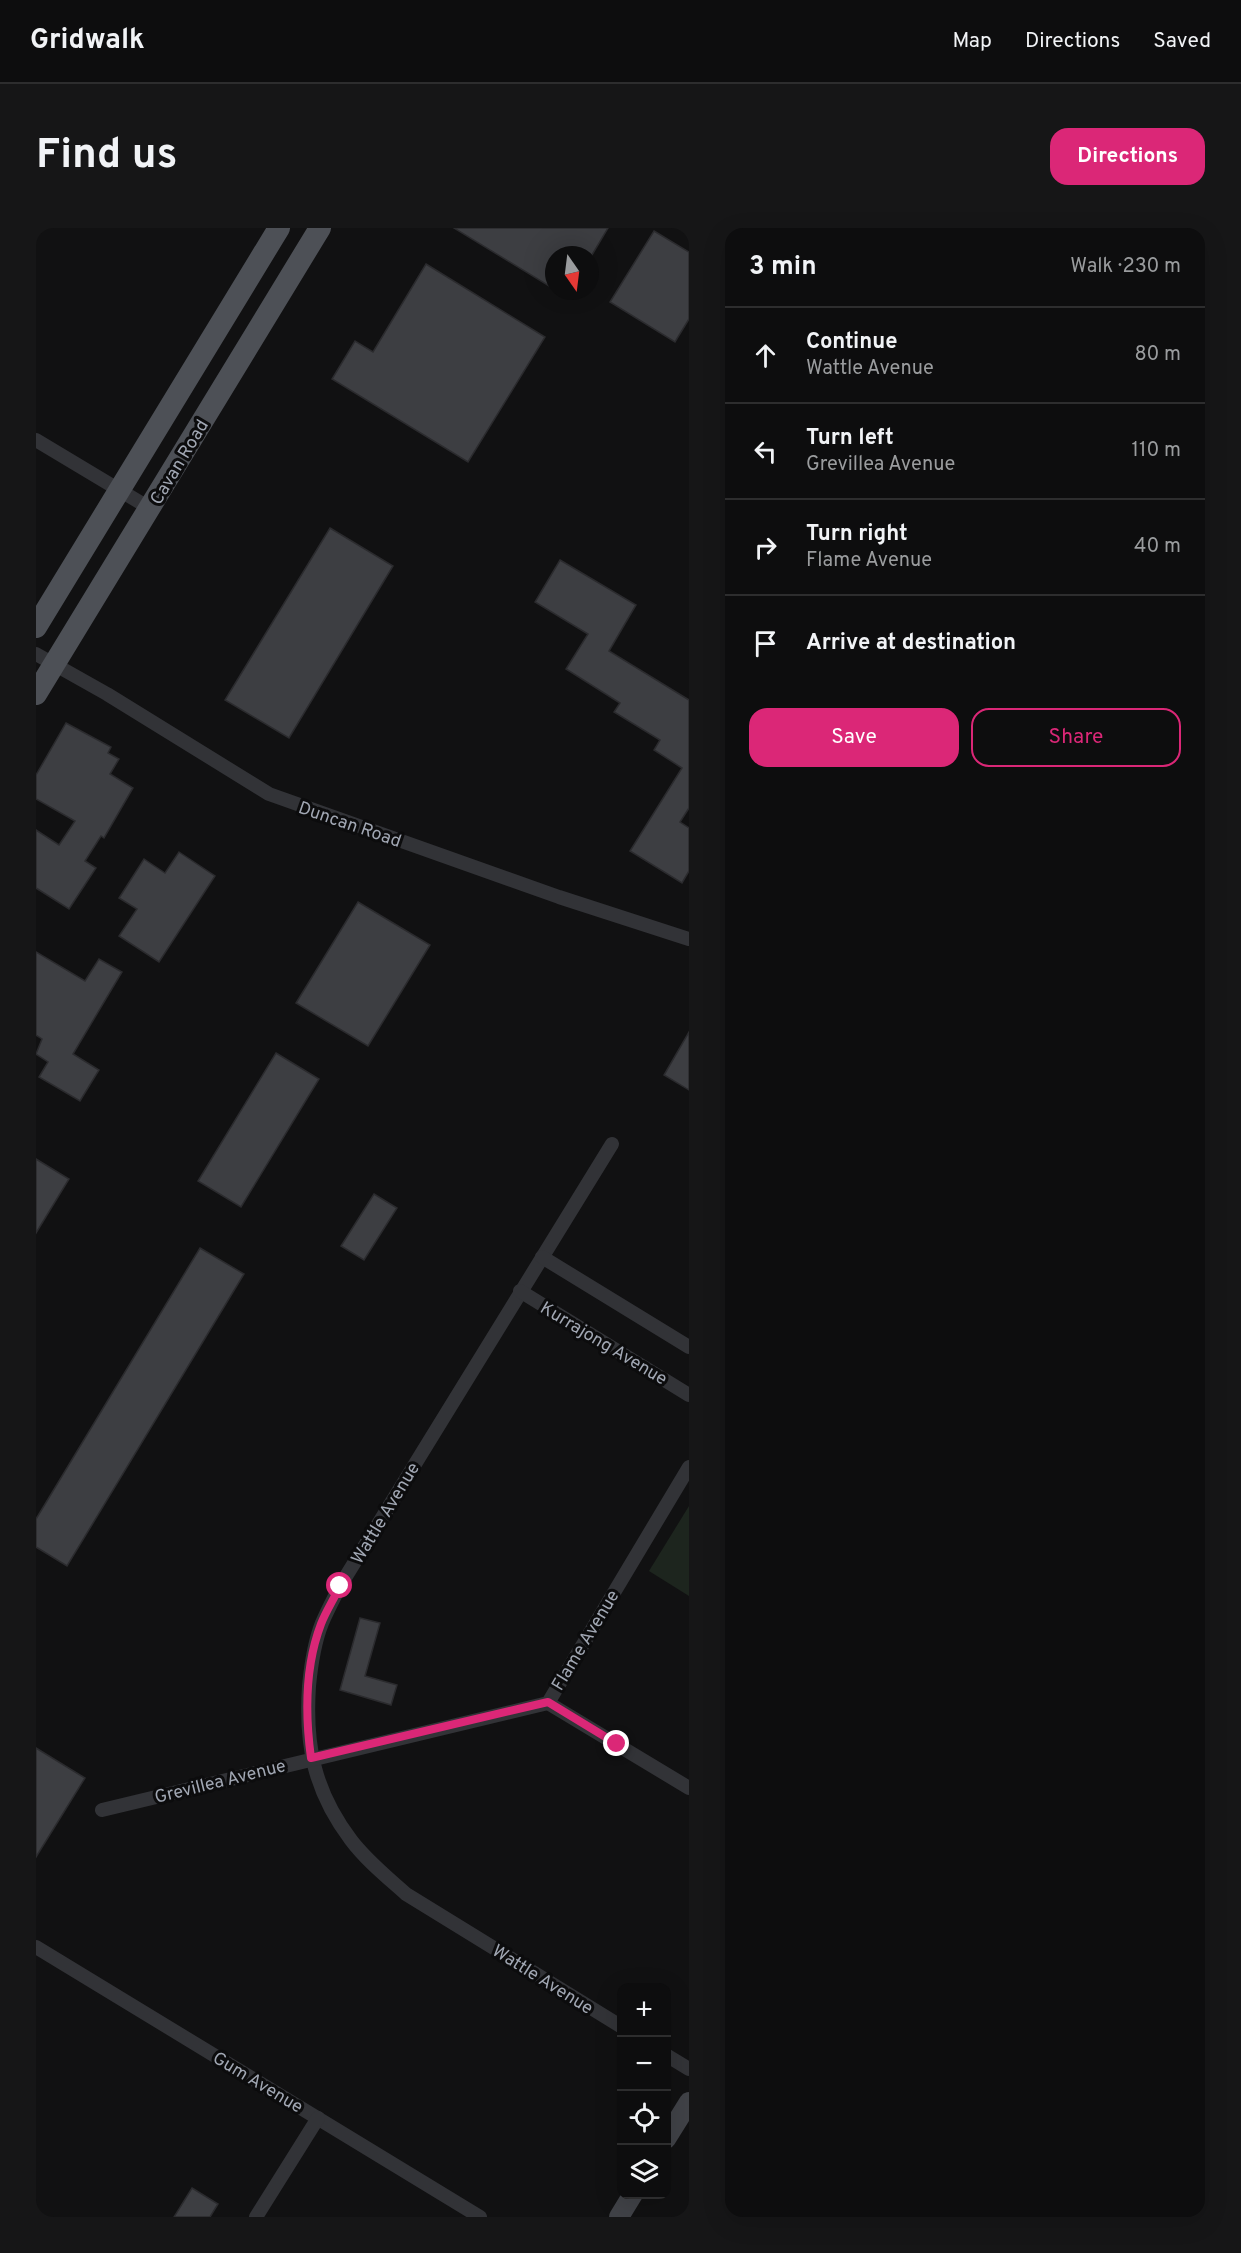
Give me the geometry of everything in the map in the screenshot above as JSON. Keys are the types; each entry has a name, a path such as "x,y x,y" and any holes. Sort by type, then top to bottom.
{"main road":[{"name":"Cavan Road","path":"36,627 279,228"},
{"name":"Cavan Road","path":"36,694 45,659 151,509 320,228"}],"street":[{"path":"36,440 151,509"},
{"name":"Duncan Road","path":"45,659 269,794 559,897 689,939"},
{"name":"Wattle Avenue","path":"612,1144 340,1586 321,1624 311,1662 306,1724 316,1776 331,1809 351,1840 406,1894 617,2025"},
{"path":"542,1257 689,1347"},
{"name":"Kurrajong Avenue","path":"520,1291 689,1395"},
{"name":"Flame Avenue","path":"689,1467 548,1702 689,1788"},
{"name":"Grevillea Avenue","path":"102,1810 548,1702"},
{"name":"Gum Avenue","path":"36,1947 480,2217"},
{"path":"671,2058 689,2069"},
{"path":"671,2131 689,2102"},
{"path":"256,2217 318,2118"},
{"path":"619,2217 630,2199"}],"shaded area":[{"path":"689,1506 689,1596 649,1571"}],"building":[{"path":"454,228 608,228 597,246 545,246 545,284"},
{"path":"654,231 689,252 689,319 675,342 610,302"},
{"path":"426,264 545,337 468,462 332,379 355,341 373,352"},
{"path":"330,528 393,566 289,738 225,700"},
{"path":"560,560 636,605 609,651 689,700 689,808 680,822 689,828 689,871 682,883 630,851 682,768 654,750 660,740 614,712 620,703 566,669 588,634 535,602"},
{"path":"66,723 111,747 108,753 119,759 110,774 133,788 104,838 101,836 85,861 96,868 69,909 36,888 36,830 59,845 75,821 36,799 36,775"},
{"path":"179,852 215,876 159,962 119,936 137,909 119,898 144,859 165,873"},
{"path":"358,902 430,945 368,1046 296,1003"},
{"path":"36,952 85,981 99,959 122,972 73,1054 99,1070 80,1101 39,1077 48,1062 36,1054 42,1039 36,1035"},
{"path":"689,1032 689,1090 664,1075"},
{"path":"276,1053 319,1079 241,1207 198,1181"},
{"path":"36,1159 69,1179 36,1233"},
{"path":"374,1194 397,1208 364,1260 341,1246"},
{"path":"200,1248 244,1274 67,1566 36,1547 36,1519"},
{"path":"360,1618 380,1623 365,1676 397,1685 391,1705 340,1690"},
{"path":"36,1748 85,1778 36,1857"},
{"path":"192,2188 218,2204 210,2217 174,2217"}],"route":[{"path":"340,1586 321,1624 311,1662 306,1724 311,1758 548,1702 617,1744"}]}
